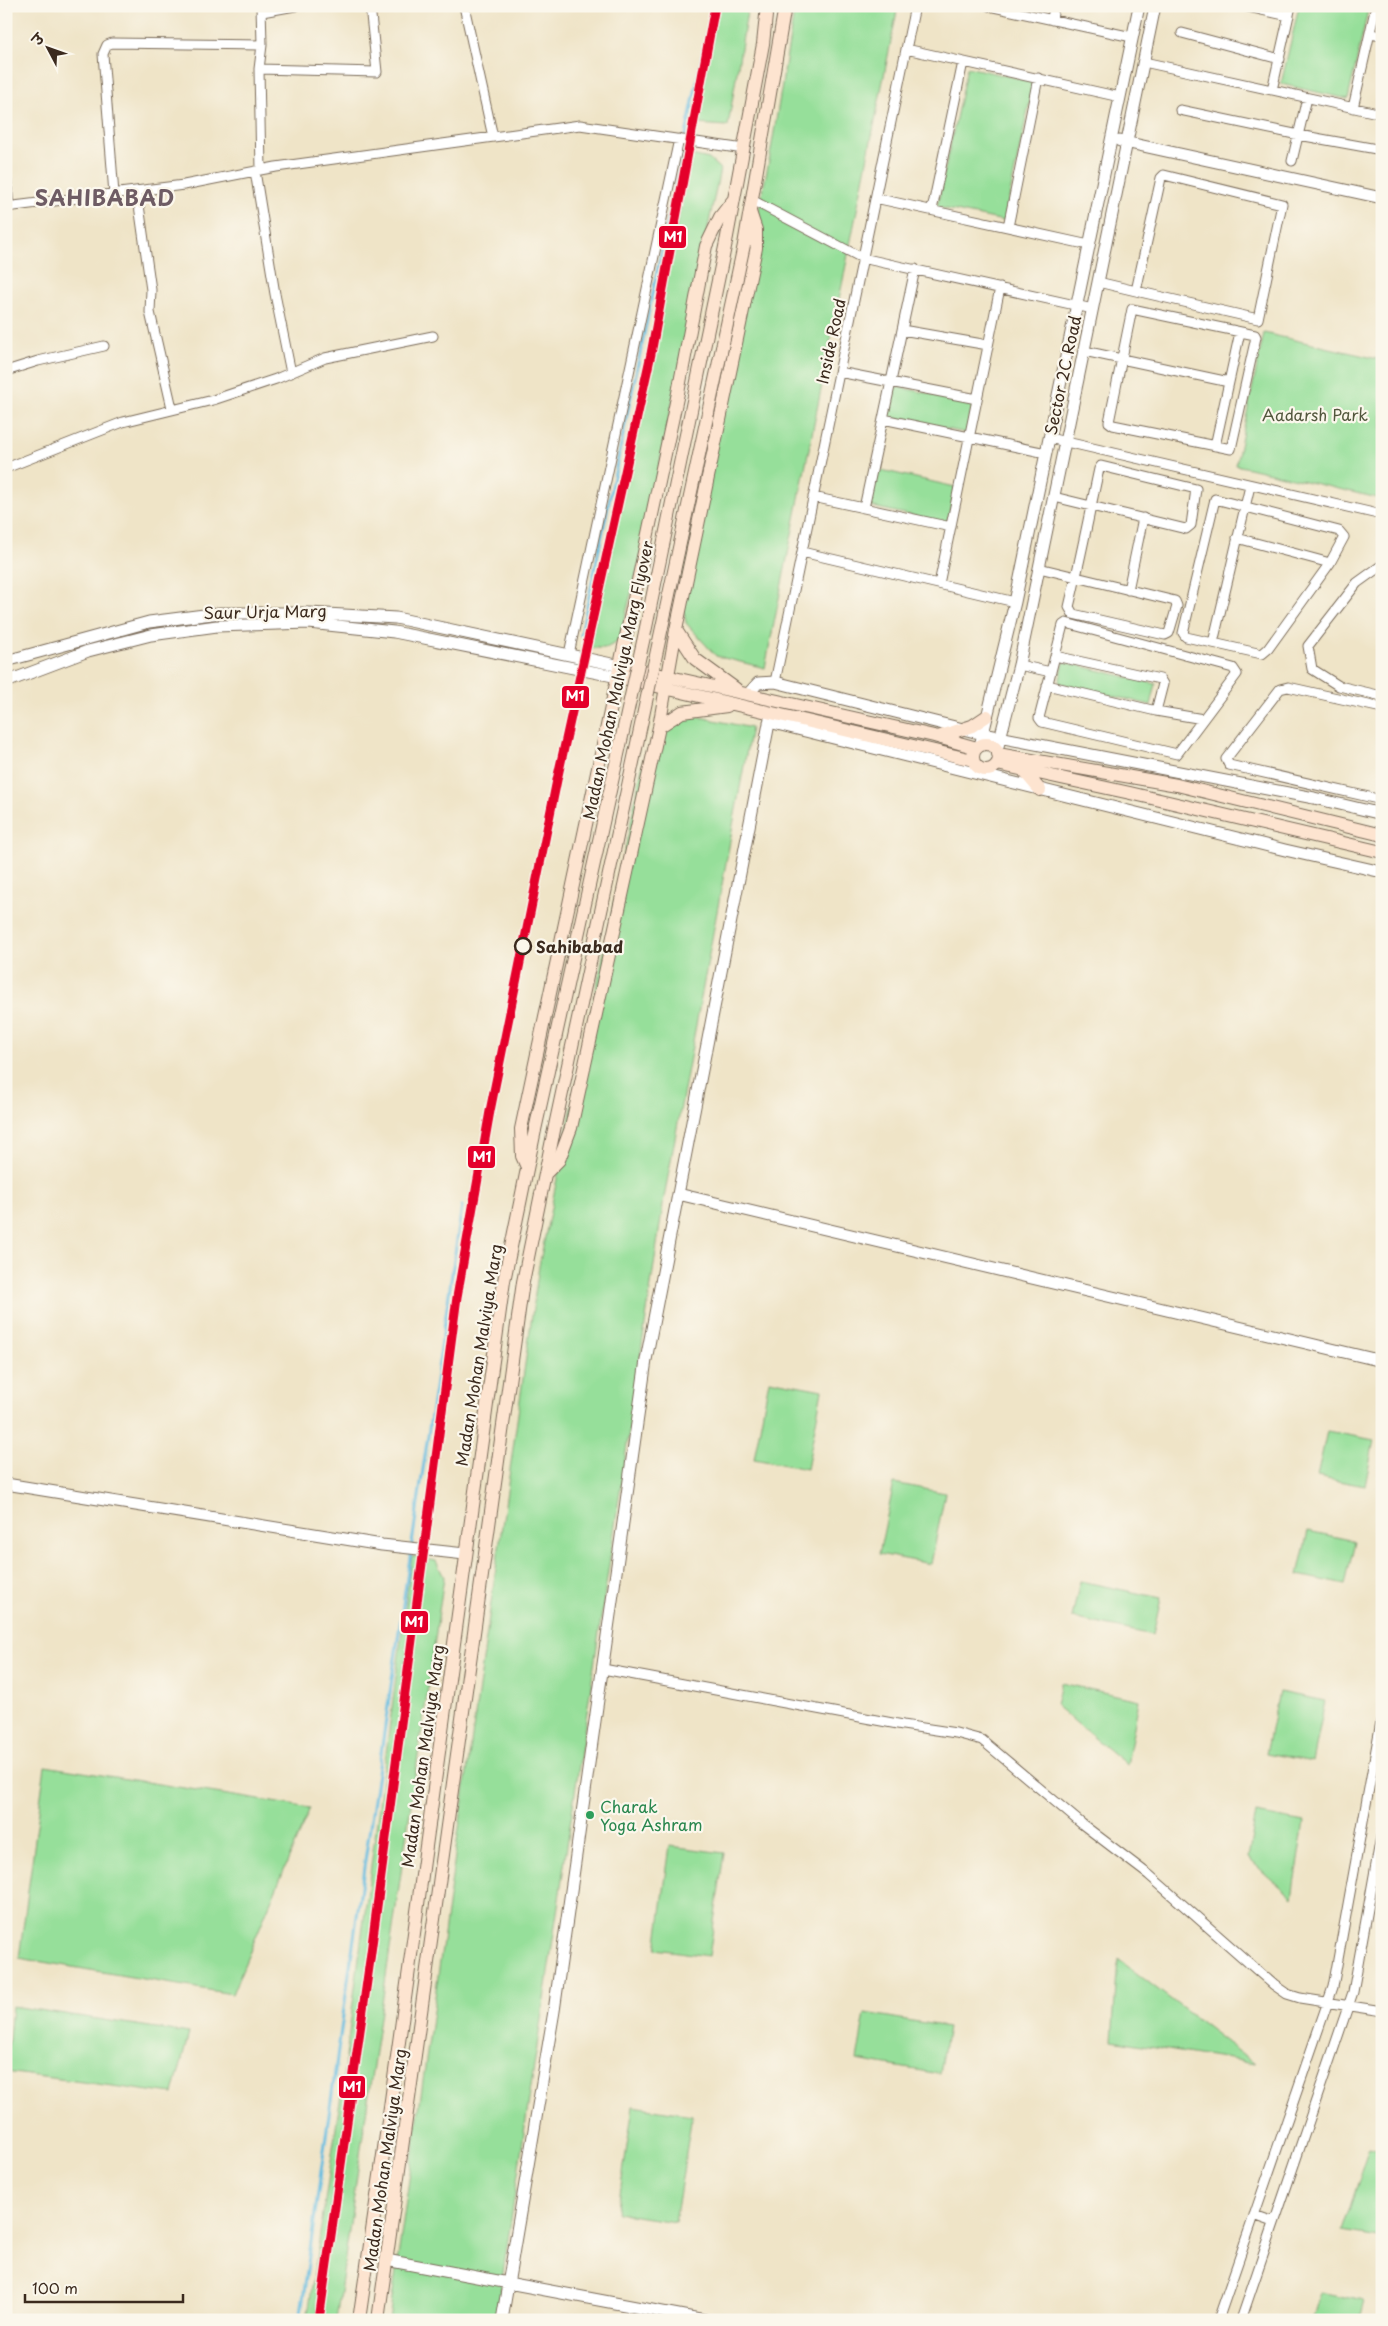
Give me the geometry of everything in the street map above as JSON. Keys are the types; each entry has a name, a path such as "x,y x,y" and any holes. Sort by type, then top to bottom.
{"main road":[{"path":"527,1167 522,1156 521,1130 678,393 706,246 720,218 734,199 763,44 768,6"},
{"path":"545,1174 559,1160 571,1128 659,727 676,630 756,248 756,230 751,206 786,6"},
{"name":"Madan Mohan Malviya Marg Flyover","path":"527,1167 644,637 734,199"},
{"name":"Madan Mohan Malviya Marg Flyover","path":"545,1174 751,206"},
{"path":"676,630 696,659 742,697 770,717 978,747 991,745 997,756 1023,770 1382,852"},
{"path":"619,672 938,737 978,747"},
{"path":"659,727 682,712 742,697"},
{"path":"938,737 966,728 988,716"},
{"path":"978,747 975,765 982,770 991,770 997,756"},
{"path":"997,756 1177,785 1382,834"},
{"path":"1023,770 1040,790"},
{"name":"Madan Mohan Malviya Marg","path":"359,2320 392,2100 465,1554 504,1281 527,1167"},
{"name":"Madan Mohan Malviya Marg","path":"378,2320 523,1282 545,1174"}],"street":[{"path":"291,372 275,294 258,171 259,69 262,45 261,9 295,6"},
{"path":"259,69 377,72 370,6"},
{"path":"464,6 493,137"},
{"name":"Inside Road","path":"775,682 914,6"},
{"path":"989,6 1132,37"},
{"path":"1052,20 1054,6"},
{"name":"Sector 2C Road","path":"978,747 988,716 1015,602 1139,6"},
{"name":"Sector 2C Road","path":"997,756 1000,737 1019,665 1155,6"},
{"path":"1243,6 1289,16"},
{"path":"1272,90 1291,6"},
{"path":"1353,108 1376,6"},
{"path":"1182,34 1280,60"},
{"path":"1370,34 1382,36"},
{"path":"114,194 103,54 107,45 112,43 262,45"},
{"path":"906,49 1120,97"},
{"path":"932,210 963,62"},
{"path":"1144,62 1382,114"},
{"path":"1008,227 1038,78"},
{"path":"1292,161 1307,98"},
{"path":"1180,110 1382,150"},
{"path":"6,174 8,207 184,185 258,171 580,125 744,149"},
{"path":"569,654 680,140"},
{"path":"1111,140 1382,198"},
{"path":"1098,282 1136,291 1258,319 1282,204 1162,176 1136,291"},
{"path":"137,191 151,290 150,312 172,408"},
{"path":"875,198 1089,245"},
{"path":"751,206 862,258 1093,309"},
{"path":"864,508 915,270"},
{"path":"939,584 1000,288"},
{"path":"1132,309 1240,332 1253,334 1256,337 1233,446 1229,449 1113,425 1109,422 1132,309"},
{"path":"902,330 988,346"},
{"path":"1215,446 1240,332"},
{"path":"6,468 123,422 172,408 213,400 325,358 433,336"},
{"path":"6,371 38,361 104,346"},
{"path":"1084,351 1229,382"},
{"path":"839,372 977,400"},
{"path":"883,419 1046,453"},
{"path":"1049,438 1382,515"},
{"path":"1039,568 1076,577 1128,590 1177,603 1168,635 1072,614 1069,607 1076,577 1091,506 1101,466 1197,490 1189,528 1143,518 1091,506 1054,497"},
{"path":"1213,643 1250,486"},
{"path":"813,497 951,527"},
{"path":"1216,499 1342,533 1343,542 1330,563 1268,650 1262,654 1185,636 1183,632 1216,499"},
{"path":"1128,590 1143,518"},
{"path":"1237,538 1330,563"},
{"path":"802,552 1015,602"},
{"path":"1382,565 1357,583 1308,646 1312,669 1339,686 1382,696"},
{"name":"Saur Urja Marg","path":"6,661 149,622 230,613 309,613 396,618 569,654 619,672"},
{"name":"Saur Urja Marg","path":"6,682 88,651 151,635 217,626 309,623 394,632 619,672"},
{"path":"1065,623 1236,669 1238,674 1180,751 1174,754 1041,721 1039,718 1051,672 1065,623"},
{"path":"1055,656 1160,680 1163,684 1156,711"},
{"path":"1019,665 1051,672"},
{"path":"742,697 758,683 775,682 966,728 978,747 1000,737 1314,798 1382,814"},
{"path":"1047,685 1156,711 1203,719"},
{"path":"1382,708 1288,687 1280,689 1226,759 1229,765 1382,800"},
{"path":"502,2320 543,2084 646,1360 770,717 1040,790 1382,872"},
{"path":"1314,798 1316,784"},
{"path":"678,1194 1382,1361"},
{"path":"6,1484 411,1548 465,1554"},
{"path":"603,1669 903,1725 956,1733 982,1740 1082,1824 1149,1875 1274,1985 1287,1994 1300,1998 1382,2011"},
{"path":"1218,2320 1333,1987 1382,1716"},
{"path":"1241,2320 1354,1992 1382,1831"},
{"path":"1254,2214 1274,2222"},
{"path":"386,2260 704,2320"}],"green space":[{"path":"716,6 748,6 728,126 695,124"},
{"path":"795,6 898,6 765,668 716,656 686,623 679,591 770,156"},
{"path":"1299,6 1369,6 1348,99 1281,84"},
{"path":"967,67 1034,82 1004,221 937,207"},
{"path":"691,155 709,159 720,169 641,555 619,641 606,648 589,648"},
{"name":"Aadarsh Park","path":"1264,333 1382,360 1382,499 1236,465"},
{"path":"894,386 973,403 966,433 887,417"},
{"path":"877,469 955,487 947,523 868,506"},
{"path":"1064,662 1156,684 1151,705 1059,683"},
{"path":"700,717 751,728 664,1198 496,2320 389,2320 539,1266 643,762 661,732 678,719"},
{"path":"769,1380 822,1390 807,1469 754,1459"},
{"path":"1327,1431 1374,1440 1365,1486 1317,1477"},
{"path":"894,1483 945,1493 931,1564 879,1554"},
{"path":"1308,1531 1355,1541 1345,1585 1298,1575"},
{"path":"412,1556 436,1561 444,1577 336,2320 307,2320 340,2101"},
{"path":"1080,1581 1161,1598 1153,1635 1072,1618"},
{"path":"1061,1683 1139,1700 1127,1765 1056,1706"},
{"path":"1279,1692 1325,1701 1313,1762 1266,1753"},
{"path":"45,1766 310,1808 232,1994 19,1958"},
{"path":"1256,1813 1304,1822 1292,1898 1248,1858"},
{"path":"670,1846 724,1853 709,1956 656,1949"},
{"path":"1118,1959 1254,2063 1112,2040"},
{"path":"12,2006 189,2033 173,2094 6,2072"},
{"path":"865,2013 948,2027 940,2074 857,2060"},
{"path":"633,2106 692,2115 675,2222 617,2213"},
{"path":"1370,2147 1382,2150 1382,2221 1378,2237 1342,2231"},
{"path":"1320,2292 1364,2301 1359,2320 1312,2320"}],"waterway":[{"path":"581,635 713,6"},
{"path":"300,2320 362,1881 462,1206"}],"transit line":[{"name":"M1","path":"319,2320 370,1960 457,1297 490,1111 557,780 651,354 715,6"}],"place":[{"name":"Sahibabad","path":"523,946"},
{"name":"Charak Yoga Ashram","path":"590,1815"}],"district":[{"name":"SAHIBABAD","path":"105,197"}]}
